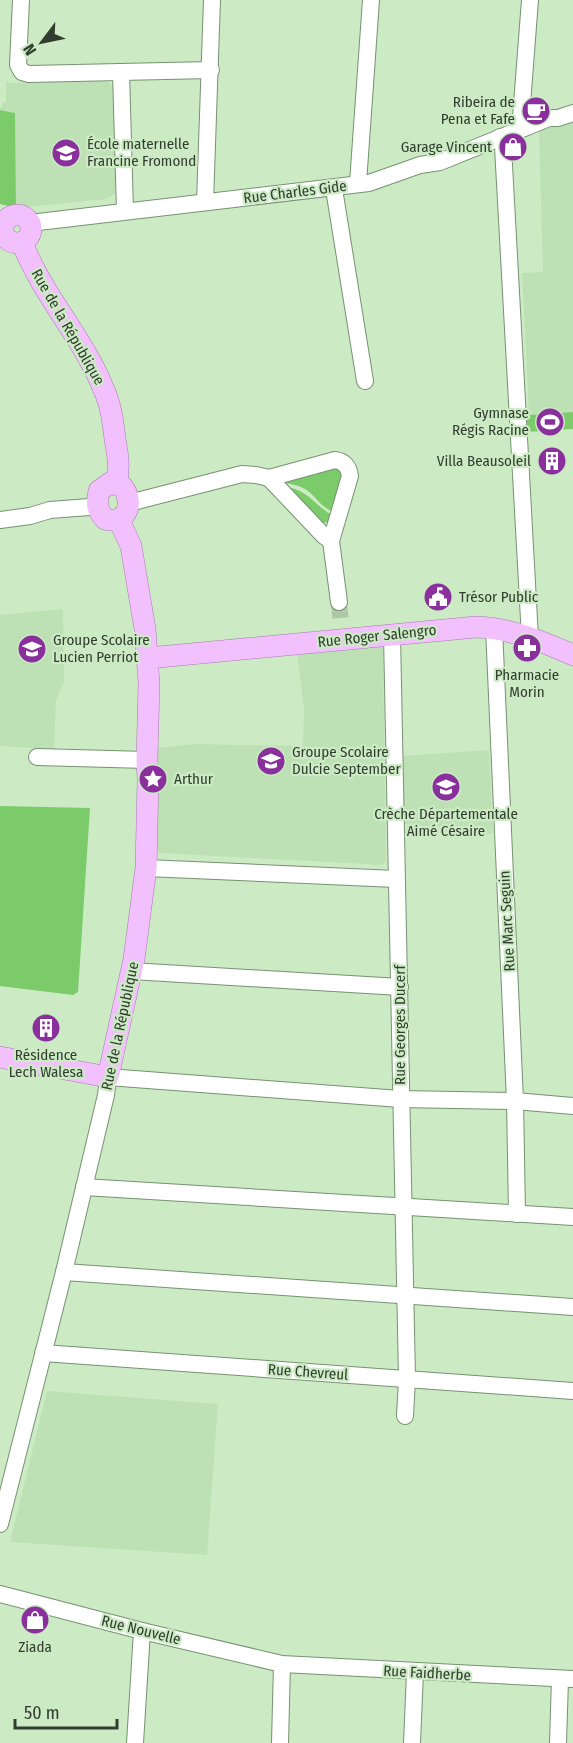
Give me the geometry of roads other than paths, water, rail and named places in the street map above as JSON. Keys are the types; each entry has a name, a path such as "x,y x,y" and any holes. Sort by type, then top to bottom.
{"main road":[{"path":"2,223 4,234 17,243 26,233"},
{"name":"Rue de la République","path":"26,233 30,263 93,365 105,392 119,464 116,484"},
{"path":"116,484 122,486 126,491 124,512 111,521 99,513 96,504 99,491 104,486 116,484"},
{"name":"Rue de la République","path":"108,1077 135,958 146,868 148,658 146,629 124,512"},
{"name":"Rue Roger Salengro","path":"148,658 178,656 342,632 392,635 476,627 494,627 573,655"},
{"path":"146,629 178,656"},
{"path":"0,1057 108,1077"}],"street":[{"path":"21,0 18,65 22,72 29,74 211,70"},
{"path":"205,202 212,0"},
{"path":"358,183 371,0"},
{"path":"524,128 520,117 530,0"},
{"path":"121,72 125,211"},
{"name":"Rue Charles Gide","path":"549,118 555,111 573,104"},
{"name":"Rue Charles Gide","path":"26,233 125,211 334,189 377,181 420,165 440,162 549,118 558,118 573,113"},
{"path":"500,137 503,147 530,638"},
{"path":"334,189 365,381"},
{"path":"124,512 242,474 269,478 331,461 339,461 347,465 350,476 331,541 339,602"},
{"path":"269,478 331,541"},
{"path":"0,520 30,516 50,510 89,507 96,504"},
{"name":"Rue Marc Seguin","path":"494,627 515,1101 517,1214"},
{"name":"Rue Georges Ducerf","path":"392,635 407,1379 405,1416"},
{"path":"37,757 147,760"},
{"path":"146,868 396,879"},
{"path":"131,971 400,987"},
{"path":"108,1077 400,1099 515,1101 573,1106"},
{"name":"Rue de la République","path":"0,1524 64,1272 106,1095 108,1077"},
{"path":"84,1187 573,1217"},
{"path":"64,1272 573,1307"},
{"name":"Rue Chevreul","path":"43,1353 573,1392"},
{"name":"Rue Nouvelle","path":"0,1594 282,1664"},
{"path":"135,1743 142,1631"},
{"path":"280,1743 282,1664"},
{"name":"Rue Faidherbe","path":"282,1664 567,1679"},
{"path":"412,1743 415,1672"},
{"path":"558,1743 567,1679"}],"tunnel":[{"path":"339,602 341,624"}],"place":[{"name":"Ribeira de Pena et Fafe","path":"536,111"},
{"name":"Garage Vincent","path":"513,147"},
{"name":"École maternelle Francine Fromond","path":"66,153"},
{"name":"Gymnase Régis Racine","path":"550,422"},
{"name":"Villa Beausoleil","path":"552,461"},
{"name":"Trésor Public","path":"438,597"},
{"name":"Pharmacie Morin","path":"527,648"},
{"name":"Groupe Scolaire Lucien Perriot","path":"32,649"},
{"name":"Groupe Scolaire Dulcie September","path":"271,761"},
{"name":"Arthur","path":"153,779"},
{"name":"Crèche Départementale Aimé Césaire","path":"446,787"},
{"name":"Résidence Lech Walesa","path":"46,1028"},
{"name":"Ziada","path":"35,1620"}]}
